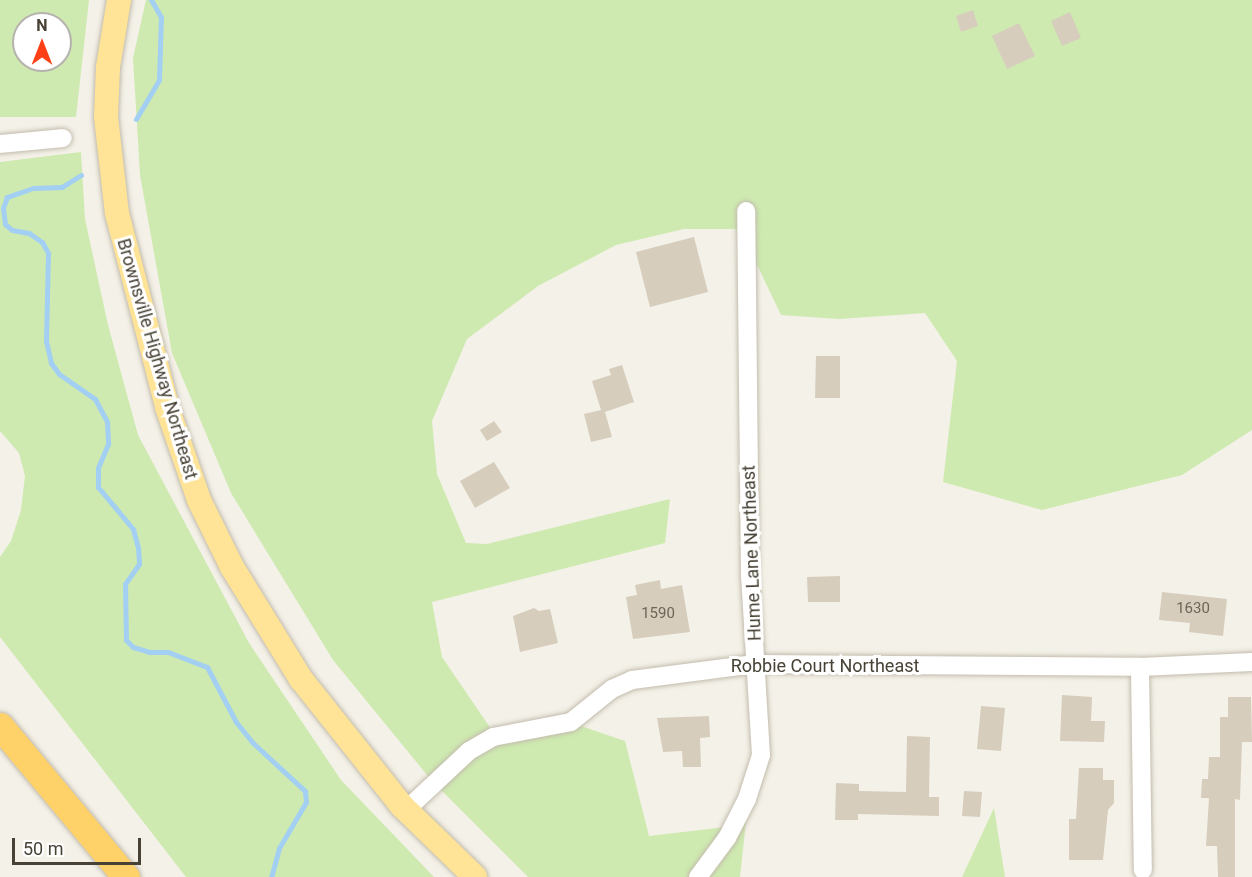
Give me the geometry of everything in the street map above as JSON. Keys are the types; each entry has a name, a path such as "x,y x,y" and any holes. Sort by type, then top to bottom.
{"highway":[{"path":"0,726 126,877"}],"main road":[{"name":"Brownsville Highway Northeast","path":"119,0 107,82 112,179 136,294 185,464 215,536 270,632 334,723 406,810 475,877"}],"street":[{"path":"0,144 63,138"},
{"name":"Hume Lane Northeast","path":"698,877 727,838 747,799 761,755 755,664 746,211"},
{"name":"Robbie Court Northeast","path":"406,810 469,752 493,737 571,722 612,688 632,680 755,664 1140,667 1252,662"},
{"path":"1140,667 1143,870"}],"green space":[{"path":"0,0 89,0 76,117 0,117"},
{"path":"146,0 1252,0 1252,430 1182,475 1042,510 943,482 957,361 925,313 839,319 781,315 740,229 684,229 616,245 538,286 467,339 432,421 437,474 466,543 487,544 670,499 665,543 432,602 442,657 491,729 578,725 625,741 649,836 726,827 749,794 740,877 528,877 432,781 333,660 231,493 172,353 140,175 133,58"},
{"path":"81,152 85,219 108,325 138,435 249,643 341,780 434,877 186,877 0,637 0,557 11,541 21,510 25,476 19,453 0,431 0,162"},
{"path":"994,808 1005,877 962,877"}],"building":[{"path":"973,10 978,26 961,32 956,16"},
{"path":"1070,12 1081,38 1062,46 1051,21"},
{"path":"1019,23 1035,56 1007,69 992,36"},
{"path":"694,237 708,292 650,307 636,252"},
{"path":"816,356 840,356 840,398 815,398"},
{"path":"622,365 634,402 605,412 612,437 591,442 584,414 601,410 592,381 611,375 609,369"},
{"path":"494,421 502,432 487,441 480,430"},
{"path":"494,462 510,488 475,508 460,481"},
{"path":"840,576 840,602 808,602 807,577"},
{"path":"660,580 661,589 682,585 690,632 633,639 626,597 637,595 635,585"},
{"path":"1162,592 1227,599 1223,636 1189,632 1190,623 1159,620"},
{"path":"534,608 539,611 550,609 558,643 520,652 513,616"},
{"path":"1062,695 1092,697 1091,721 1105,721 1104,742 1060,741"},
{"path":"1228,697 1251,697 1252,742 1242,742 1240,800 1235,799 1235,877 1218,877 1217,846 1206,846 1209,798 1201,798 1202,779 1208,779 1209,757 1220,757 1220,717 1228,717"},
{"path":"981,706 1005,708 1001,751 977,749"},
{"path":"709,716 710,737 700,738 701,767 683,767 682,751 663,752 657,718"},
{"path":"907,736 930,737 929,797 939,797 939,816 858,814 858,820 835,820 836,783 859,784 859,791 906,792"},
{"path":"1079,768 1103,768 1103,780 1114,780 1114,803 1108,810 1103,860 1069,860 1069,819 1076,819"},
{"path":"964,791 982,792 980,817 962,816"}],"waterway":[{"path":"136,119 159,80 161,17 151,0"},
{"path":"81,175 62,187 33,188 7,197 3,208 5,224 12,230 29,233 42,242 48,253 46,341 51,363 59,374 95,399 107,422 108,444 98,468 98,487 133,529 138,548 139,564 125,584 126,640 133,647 149,652 168,652 207,667 236,722 253,743 305,791 306,802 279,848 271,877"}]}
